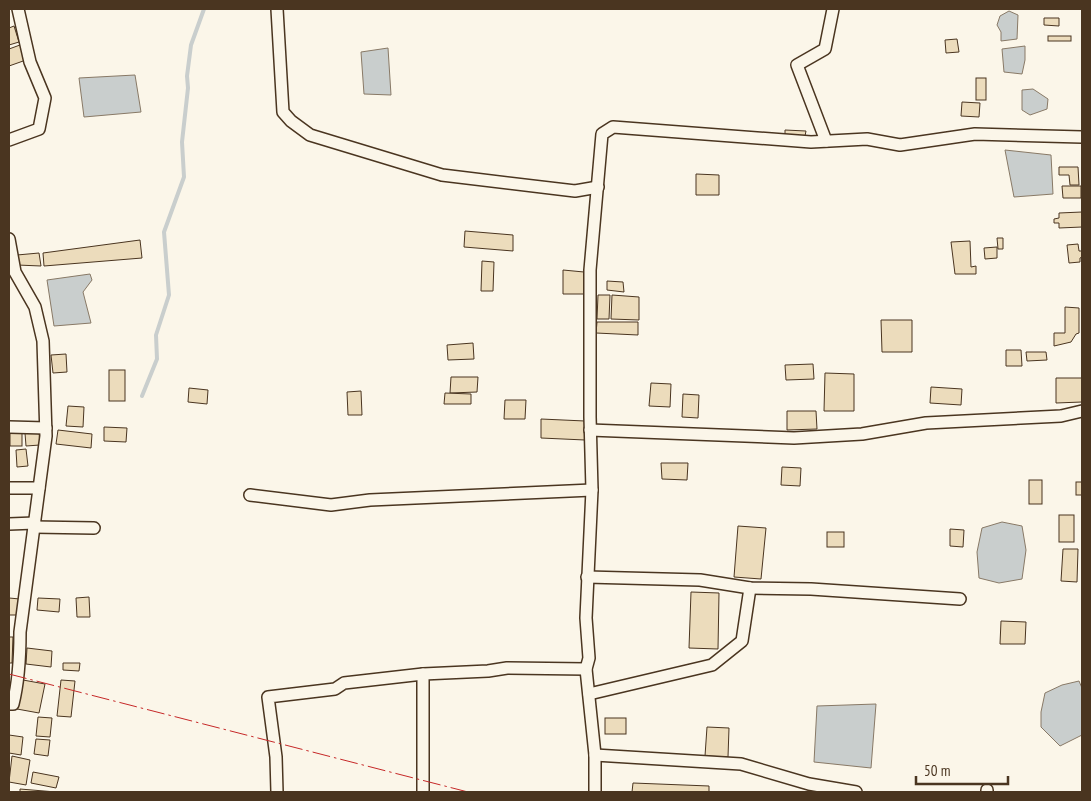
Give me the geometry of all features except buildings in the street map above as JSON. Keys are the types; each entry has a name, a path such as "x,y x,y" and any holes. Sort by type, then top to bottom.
{"street":[{"path":"9,140 39,129 45,98 30,62 18,9"},
{"path":"277,9 284,112 310,135 442,175 575,191 598,186"},
{"path":"826,141 797,65 825,49 833,9"},
{"path":"595,792 595,755 586,669 589,658 586,618 592,490 590,270 602,134 613,127 811,142 867,138 900,145 975,134 1082,137"},
{"path":"9,239 15,272 35,307 43,341 46,428 20,632 17,689 13,704 9,704"},
{"path":"590,430 794,438 862,434 926,423 1061,416 1082,411"},
{"path":"9,427 46,428"},
{"path":"9,488 39,488"},
{"path":"250,495 331,505 379,500 592,490"},
{"path":"9,524 94,528"},
{"path":"588,577 700,580 750,588 811,589 960,599"},
{"path":"589,694 712,665 742,641 750,588"},
{"path":"277,792 276,757 268,697 335,689 344,683 423,674 488,671 507,668 586,669"},
{"path":"423,674 423,792"},
{"path":"595,755 741,764 809,784 856,792"}],"shaded area":[{"path":"1009,11 1018,15 1017,39 1001,41 1001,32 997,25 1000,16"},
{"path":"1025,46 1022,74 1004,72 1002,49"},
{"path":"388,48 391,95 364,94 361,52"},
{"path":"135,75 141,112 84,117 79,78"},
{"path":"1033,89 1048,99 1047,109 1030,115 1022,110 1022,90"},
{"path":"1005,150 1051,155 1053,194 1014,197"},
{"path":"90,274 92,280 83,292 91,323 54,326 47,280"},
{"path":"1002,522 1022,526 1026,550 1022,579 999,583 979,578 977,552 982,528"},
{"path":"1079,681 1082,688 1082,735 1060,746 1041,727 1041,712 1045,693 1062,685"},
{"path":"876,704 871,768 814,762 817,706"}],"waterway":[{"path":"142,396 157,359 156,335 169,295 164,232 184,177 182,142 188,88 187,76 191,45 204,9"}],"power":[{"path":"9,674 468,792"}]}
